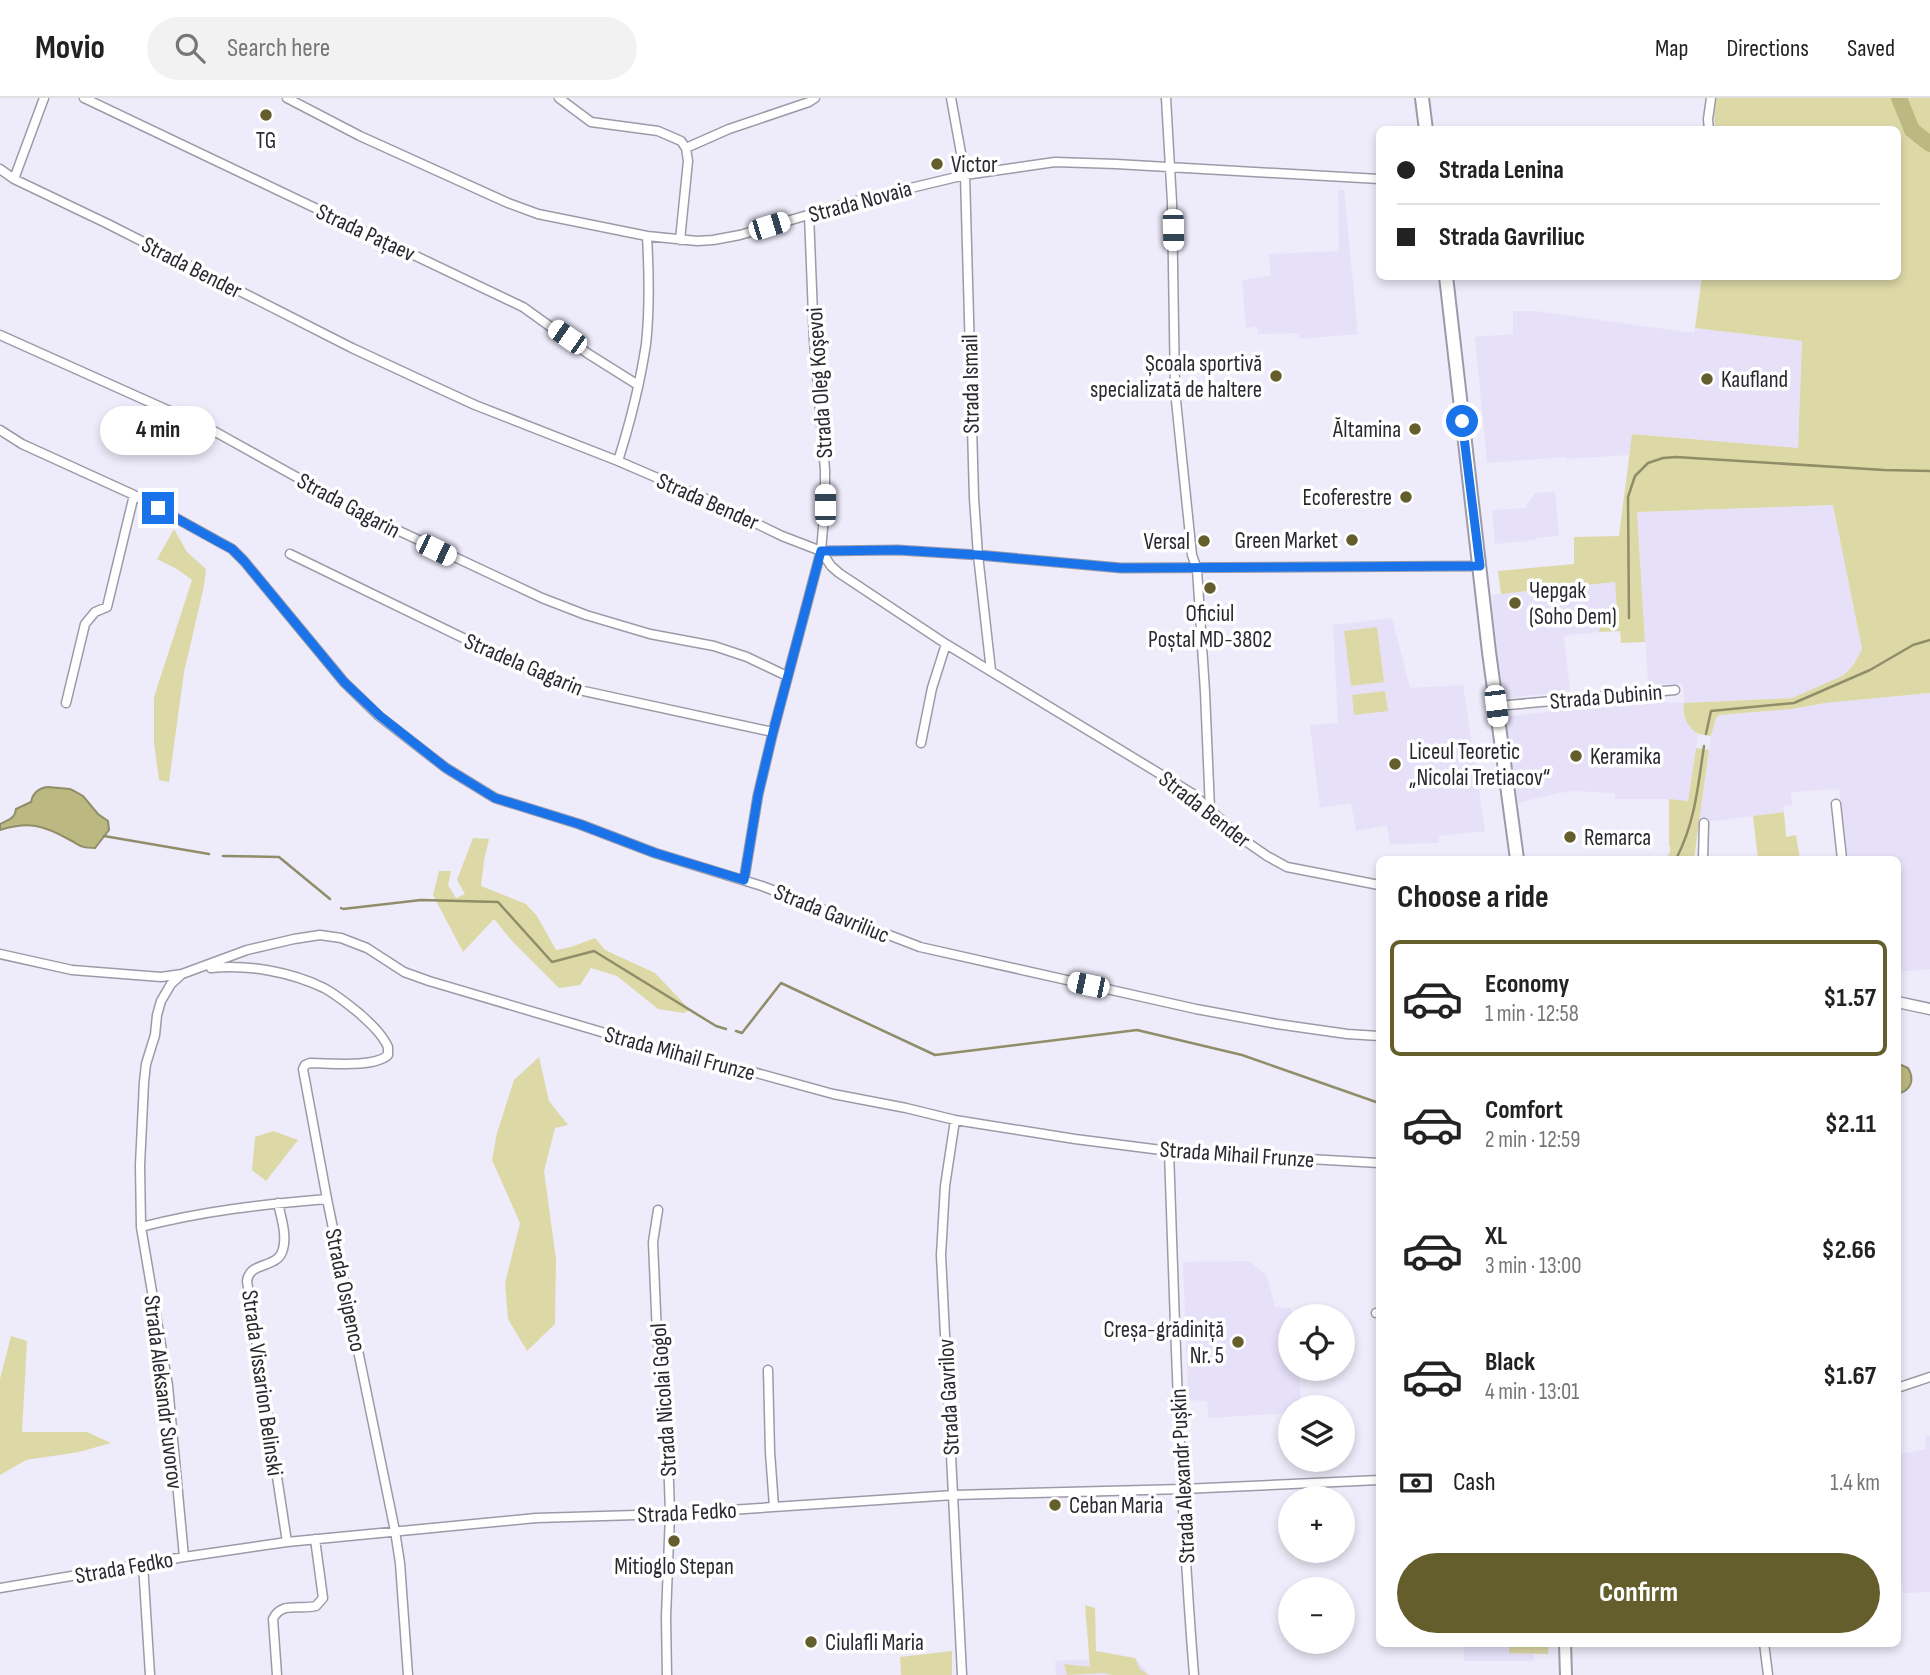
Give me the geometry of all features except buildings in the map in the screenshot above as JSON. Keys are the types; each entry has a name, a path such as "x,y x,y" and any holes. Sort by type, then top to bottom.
{"main road":[{"path":"1422,98 1426,126"},
{"path":"1446,280 1496,706 1518,856"},
{"path":"1565,1647 1566,1675"}],"street":[{"path":"14,179 44,98"},
{"name":"Strada Pațaev","path":"84,98 523,307 587,353 638,385"},
{"name":"Strada Novaia","path":"287,98 360,136 538,214 680,240 713,240 890,192 965,175 1055,162 1376,178"},
{"path":"559,98 591,122 658,131 681,141 686,148 688,161 680,240"},
{"path":"686,148 729,129 816,98"},
{"name":"Strada Ismail","path":"951,98 965,175 971,429 978,555 991,671"},
{"path":"1166,98 1172,202 1175,391 1192,555 1197,569 1210,809"},
{"path":"1709,126 1711,98"},
{"name":"Strada Bender","path":"1,173 108,224 352,348 475,405 618,461 821,551 839,573 946,644 1193,794 1241,838 1286,867 1376,884"},
{"name":"Strada Oleg Koşevoi","path":"744,880 758,795 821,551 825,470 814,341 809,214"},
{"path":"618,461 628,429 646,345 649,278 647,236"},
{"name":"Strada Gagarin","path":"0,335 212,430 360,513 542,598 586,615 650,634 714,646 747,657 787,676"},
{"name":"Strada Gavriliuc","path":"0,430 22,444 134,495 232,549 344,682 380,716 446,768 495,798 579,824 666,857 744,880 896,939 942,953 1210,1011 1289,1025 1376,1036"},
{"path":"66,703 85,624 95,612 107,607 134,495"},
{"path":"821,551 898,550 1121,568 1480,566"},
{"name":"Stradela Gagarin","path":"290,554 556,683 773,732"},
{"path":"921,743 932,688 946,644"},
{"name":"Strada Dubinin","path":"1496,706 1675,690"},
{"path":"1836,804 1842,856"},
{"path":"1703,856 1704,823"},
{"name":"Strada Mihail Frunze","path":"0,954 72,970 149,976 182,974 247,950 294,939 320,935 341,938 367,948 404,972 686,1057 731,1066 833,1094 955,1120 1169,1151 1376,1163"},
{"name":"Strada Osipenco","path":"200,969 250,968 276,972 324,988 374,1028 387,1044 388,1051 384,1059 373,1062 310,1063 303,1067 327,1199 395,1531 400,1563 408,1675"},
{"name":"Strada Aleksandr Suvorov","path":"182,974 171,984 161,1000 155,1035 146,1064 141,1120 141,1227 168,1386 184,1557"},
{"path":"1901,1003 1930,1009"},
{"name":"Strada Gavrilov","path":"955,1120 945,1186 941,1255 962,1675"},
{"name":"Strada Alexandr Pușkin","path":"1169,1151 1187,1591 1194,1675"},
{"path":"141,1227 212,1211 327,1199"},
{"name":"Strada Vissarion Belinski","path":"278,1203 283,1251 274,1262 253,1269 248,1274 247,1281 287,1542"},
{"name":"Strada Nicolai Gogol","path":"658,1210 653,1242 657,1335 667,1424 670,1514 667,1675"},
{"path":"768,1370 774,1507"},
{"path":"1901,1387 1930,1377"},
{"name":"Strada Fedko","path":"0,1588 287,1542 536,1518 670,1514 954,1495 1376,1480"},
{"path":"277,1675 273,1619 275,1614 284,1608 316,1606 323,1598 315,1539"},
{"path":"143,1564 150,1675"},
{"path":"1764,1647 1768,1675"}],"shaded area":[{"path":"1716,98 1930,98 1930,693 1719,715 1711,736 1699,734 1692,729 1685,716 1684,703 1792,698 1844,675 1862,649 1833,505 1637,512 1645,642 1621,643 1620,631 1599,632 1602,617 1617,615 1615,582 1501,594 1498,571 1574,564 1574,537 1619,536 1632,434 1798,448 1802,341 1695,328 1702,280 1901,280 1901,126 1715,126"},
{"path":"1338,190 1344,190 1358,334 1300,339 1299,333 1258,334 1257,326 1246,328 1242,280 1271,276 1269,254 1339,251"},
{"path":"1513,311 1535,311 1694,333 1695,328 1802,341 1798,449 1633,434 1629,455 1487,463 1475,337 1513,334"},
{"path":"1555,492 1559,536 1495,544 1492,510 1525,508 1535,493"},
{"path":"1833,505 1862,649 1854,664 1844,675 1792,698 1684,703 1683,684 1648,684 1637,512"},
{"path":"174,529 187,552 206,569 184,672 169,782 159,780 154,743 154,697 192,580 157,559"},
{"path":"1615,582 1617,616 1602,617 1599,632 1564,636 1570,691 1500,699 1492,595"},
{"name":"Liceul Teoretic „Nicolai Tretiacov“","path":"1392,618 1410,688 1463,685 1485,831 1439,836 1439,843 1390,844 1387,825 1356,831 1351,803 1320,808 1310,725 1338,723 1333,625"},
{"path":"1377,627 1384,682 1351,686 1344,631"},
{"path":"1385,691 1388,711 1354,715 1352,695"},
{"path":"1930,693 1930,969 1901,972 1901,856 1847,856 1839,789 1791,792 1792,805 1783,806 1784,812 1699,823 1711,736 1719,715 1792,709 1825,703"},
{"path":"1661,698 1663,702 1684,703 1682,712 1698,734 1688,802 1669,799 1615,799 1615,793 1575,791 1518,803 1503,717"},
{"path":"1696,748 1709,750 1694,856 1668,856 1670,852 1669,799 1688,801"},
{"path":"48,787 70,789 83,796 98,814 108,821 109,830 95,848 81,846 36,826 0,830 0,824 13,817 16,809 31,802 37,791"},
{"path":"1784,812 1786,837 1796,835 1800,856 1758,856 1753,816"},
{"path":"473,838 489,839 481,886 526,904 537,916 556,950 595,938 605,950 655,973 690,1010 684,1013 658,1009 617,976 591,968 580,985 559,988 494,919 463,952 433,895 439,871 451,871 448,885 456,898 465,894 457,880"},
{"path":"539,1057 549,1101 568,1125 555,1128 544,1171 556,1259 555,1324 527,1351 508,1319 505,1283 520,1223 492,1160 497,1133 514,1080"},
{"path":"1901,1065 1910,1072 1911,1081 1906,1090 1901,1092"},
{"path":"273,1131 298,1140 266,1181 252,1170 255,1137"},
{"name":"Creșa-grădiniță Nr. 5","path":"1249,1261 1267,1276 1275,1307 1278,1307 1278,1381 1299,1381 1301,1395 1278,1395 1278,1414 1209,1418 1207,1401 1188,1400 1183,1262"},
{"path":"11,1336 27,1341 22,1432 87,1432 111,1443 79,1452 26,1460 0,1475 0,1379"},
{"path":"1930,1436 1930,1592 1903,1593 1901,1454 1926,1449 1925,1437"},
{"path":"1085,1605 1095,1608 1096,1651 1135,1658 1140,1669 1149,1675 1067,1675 1064,1664 1090,1667"},
{"path":"1464,1647 1534,1647 1534,1661 1464,1661"},
{"path":"1509,1647 1549,1647 1548,1654 1509,1653"},
{"path":"952,1651 952,1675 901,1675 900,1657"},
{"path":"1135,1658 1149,1675 1056,1675 1055,1661"}],"waterway":[{"path":"1899,98 1912,130 1930,144"},
{"path":"1629,618 1628,497 1635,476 1648,463 1676,457 1930,471"},
{"path":"1706,734 1711,711 1794,703 1870,670 1913,645 1930,640"},
{"path":"1677,856 1692,818 1704,746"},
{"path":"104,836 209,854"},
{"path":"223,856 279,857 330,899"},
{"path":"341,908 421,900 498,902 552,962 594,951 716,1026 726,1029"},
{"path":"736,1031 742,1033 781,983 935,1055 1137,1030 1242,1055 1376,1102"}],"place":[{"name":"TG","path":"266,115"},
{"name":"Victor","path":"937,164"},
{"name":"Școala sportivă specializată de haltere","path":"1276,376"},
{"name":"Kaufland","path":"1707,379"},
{"name":"Ăltamina","path":"1415,429"},
{"name":"Ecoferestre","path":"1406,497"},
{"name":"Green Market","path":"1352,540"},
{"name":"Versal","path":"1204,541"},
{"name":"Oficiul Poștal MD-3802","path":"1210,588"},
{"name":"Чердак (Soho Dem)","path":"1515,603"},
{"name":"Keramika","path":"1576,756"},
{"name":"Liceul Teoretic „Nicolai Tretiacov“","path":"1395,764"},
{"name":"Remarca","path":"1570,837"},
{"name":"Creșa-grădiniță Nr. 5","path":"1238,1342"},
{"name":"Ceban Maria","path":"1055,1505"},
{"name":"Mitioglo Stepan","path":"674,1541"},
{"name":"Ciulafli Maria","path":"811,1642"}],"route":[{"path":"158,508 232,549 344,682 380,716 446,768 495,798 579,824 655,853 744,880 758,795 821,551 898,550 1121,568 1480,566 1462,421"}]}
